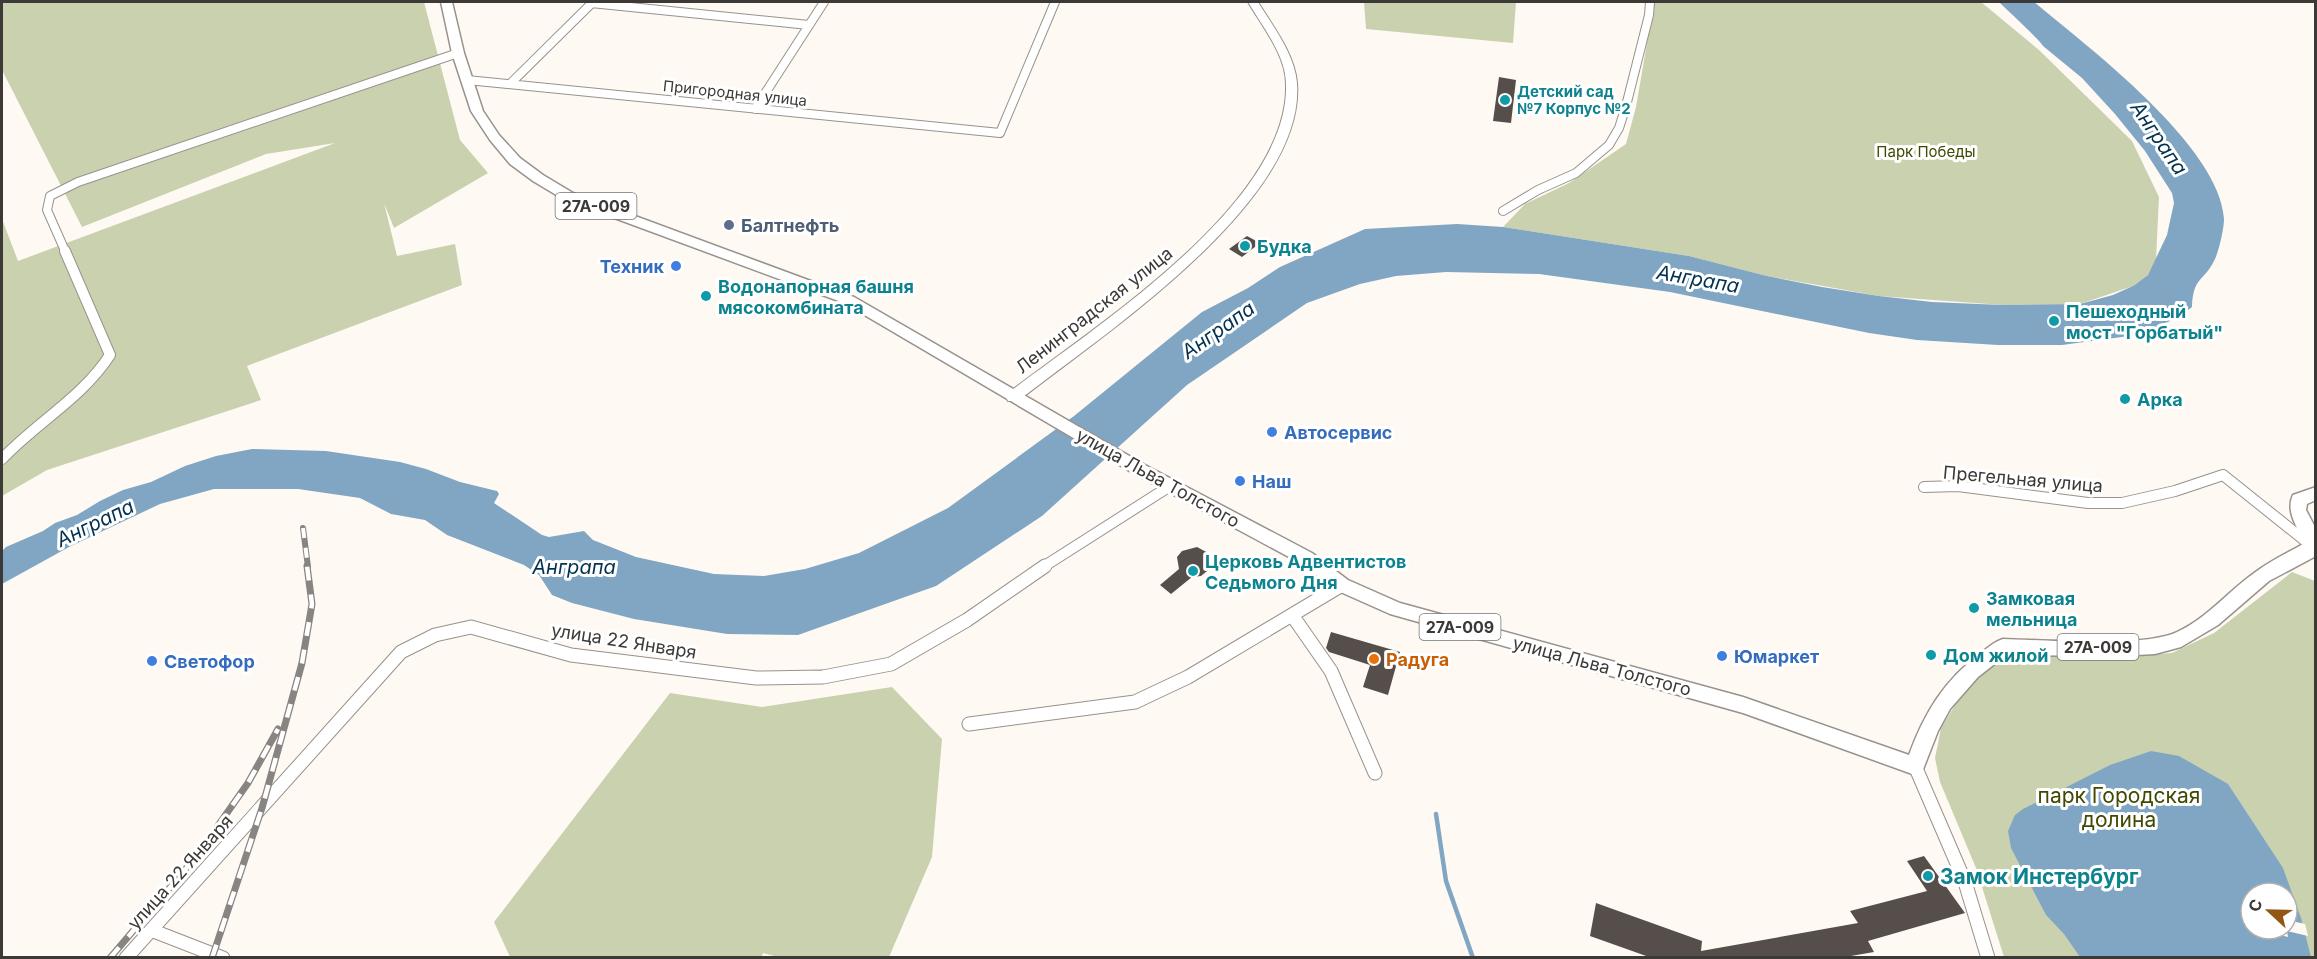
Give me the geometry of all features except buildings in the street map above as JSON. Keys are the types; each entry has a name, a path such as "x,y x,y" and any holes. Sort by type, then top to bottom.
{"main road":[{"name":"27А-009","path":"446,2 458,53 477,111 494,137 515,161 568,196 849,300 1013,397"},
{"name":"улица Льва Толстого","path":"1013,397 1139,469 1306,558 1342,585 1396,609 1743,705 1915,766"},
{"path":"2314,548 2298,510 2299,500 2316,493"},
{"name":"27А-009","path":"1915,766 1929,728 1943,703 1971,671 2003,647 2119,648 2155,646 2181,639 2212,620 2263,576 2314,548"}],"street":[{"path":"510,84 592,2 634,4 809,24"},
{"path":"755,109 824,2"},
{"name":"Пригородная улица","path":"467,80 1000,133 1054,2"},
{"name":"Ленинградская улица","path":"1013,397 1173,274 1242,202 1274,153 1287,123 1292,80 1280,50 1253,2"},
{"path":"1503,211 1538,190 1576,173 1609,145 1618,129 1626,106 1649,15 1650,2"},
{"path":"2,459 13,445 102,372 110,355 47,210 50,196 78,182 458,53"},
{"name":"Прегельная улица","path":"1924,487 1958,486 2088,503 2122,503 2175,491 2223,474 2314,548"},
{"name":"улица 22 Января","path":"126,957 402,652 435,635 471,627 571,655 756,678 823,677 891,664 968,620 1034,573 1170,486"},
{"path":"969,724 1135,702 1188,677 1342,585"},
{"path":"1292,615 1331,671 1375,773"},
{"path":"1915,766 1965,882 1988,957"},
{"path":"151,930 223,957"}],"green space":[{"path":"2,2 424,2 460,140 488,173 394,228 384,203 397,256 455,244 462,285 247,366 261,400 47,470 2,496 2,219 18,261 335,143 266,154 82,227 2,70"},
{"path":"1364,2 1516,2 1513,43 1366,29"},
{"name":"Парк Победы","path":"1654,2 1981,2 2039,50 2132,141 2159,197 2156,260 2148,275 2136,285 2080,304 2002,305 1879,296 1767,276 1689,256 1503,227 1525,204 1569,183 1626,144 1636,107"},
{"name":"парк Городская долина","path":"2292,572 2315,581 2315,957 2004,957 1976,868 1940,782 1935,758 1941,728 1957,702 1976,678 2003,657 2041,655 2105,658 2172,653 2214,633"},
{"path":"892,687 942,739 932,857 889,957 782,958 763,953 761,958 510,957 494,922 670,693 762,707"}],"water":[{"name":"Анграпа","path":"1999,2 2034,2 2148,100 2176,130 2200,161 2217,191 2224,223 2215,259 2197,284 2192,307 2182,315 2144,334 2062,345 1998,345 1917,340 1869,333 1670,292 1539,274 1446,272 1396,276 1360,284 1307,303 1187,385 1042,516 936,586 798,635 727,634 634,619 572,603 552,595 539,575 524,565 447,535 425,520 391,514 360,498 298,489 214,489 160,504 69,547 2,584 2,551 6,547 77,515 123,490 151,482 185,466 216,456 252,449 326,451 400,462 426,469 460,482 497,491 499,494 494,503 542,535 549,537 584,531 593,540 636,557 714,574 764,576 805,569 859,553 948,508 1074,416 1202,312 1248,288 1280,267 1365,229 1457,224 1503,227 1689,256 1822,287 1932,302 2002,305 2080,304 2113,295 2135,285 2148,275 2167,235 2174,203 2172,193 2145,151 2115,114 2082,78 2043,46"},
{"path":"2151,751 2179,756 2228,784 2283,868 2288,881 2239,881 2239,941 2299,941 2299,912 2311,957 2080,957 2064,934 2046,915 2011,848 2008,831 2015,815 2110,765"}],"pier":[{"path":"2299,923 2305,924 2308,936 2299,934"}],"waterway":[{"path":"1436,814 1446,881 1473,958"}],"railway":[{"path":"303,528 308,567"},
{"path":"212,958 262,808 302,663 312,604 307,566"},
{"path":"110,958 196,857 248,783 278,729"}],"place":[{"name":"Детский сад №7 Корпус №2","path":"1505,100"},
{"name":"Балтнефть","path":"729,225"},
{"name":"Будка","path":"1245,246"},
{"name":"Техник","path":"676,266"},
{"name":"Водонапорная башня мясокомбината","path":"706,296"},
{"name":"Пешеходный мост \"Горбатый\"","path":"2054,321"},
{"name":"Арка","path":"2125,399"},
{"name":"Автосервис","path":"1272,432"},
{"name":"Наш","path":"1240,481"},
{"name":"Церковь Адвентистов Седьмого Дня","path":"1193,571"},
{"name":"Замковая мельница","path":"1974,608"},
{"name":"Дом жилой","path":"1931,655"},
{"name":"Юмаркет","path":"1722,656"},
{"name":"Радуга","path":"1374,659"},
{"name":"Светофор","path":"152,661"},
{"name":"Замок Инстербург","path":"1928,876"}]}
